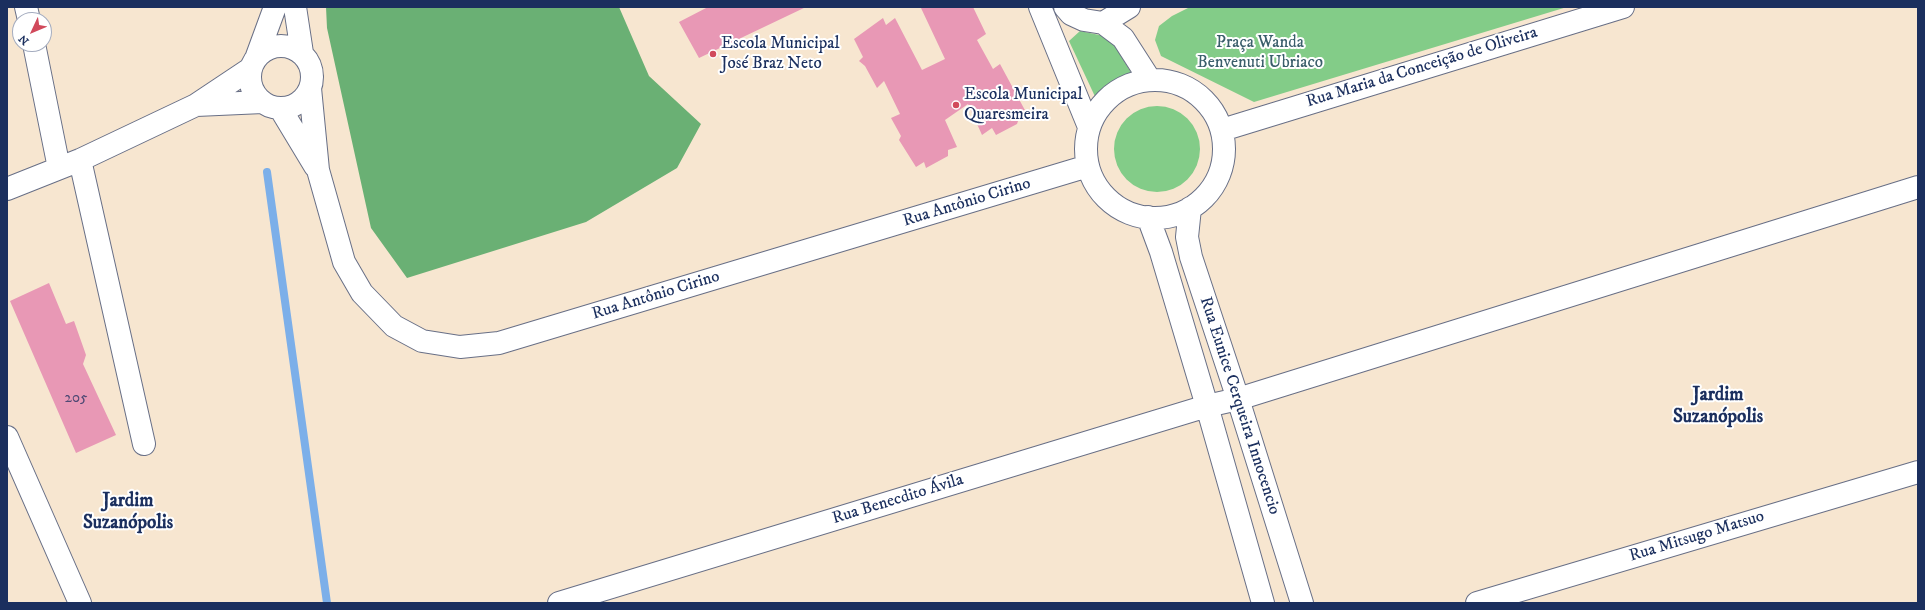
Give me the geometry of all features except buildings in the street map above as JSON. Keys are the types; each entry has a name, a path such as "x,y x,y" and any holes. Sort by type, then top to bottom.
{"street":[{"path":"271,105 254,93 250,82 253,63 276,7"},
{"path":"196,105 271,105 298,103 310,88 312,69 302,53 295,7"},
{"path":"1040,7 1089,127"},
{"path":"1065,7 1071,14 1084,20 1103,23 1123,38 1150,80"},
{"path":"1103,23 1129,7"},
{"name":"Rua Maria da Conceição de Oliveira","path":"1222,130 1623,7"},
{"path":"7,189 80,160 196,105 253,63 271,47 287,46 302,53"},
{"path":"36,52 59,168"},
{"path":"1150,80 1178,83 1197,94 1213,109 1222,130 1225,151 1220,173 1209,193 1190,208 1179,214 1148,218 1128,212 1110,201 1096,185 1088,166 1086,147 1089,127 1113,93 1133,82 1150,80"},
{"name":"Rua Antônio Cirino","path":"310,88 318,170 344,262 362,292 394,326 422,342 460,347 499,343 1088,166"},
{"name":"Rua Antônio Cirino","path":"271,105 318,170"},
{"path":"80,160 144,444"},
{"name":"Rua Benecdito Ávila","path":"559,603 1207,406 1238,399 1918,187"},
{"name":"Rua Eunice Cerqueira Innocencio","path":"1190,208 1187,237 1191,257 1238,399 1302,603"},
{"name":"Rua Eunice Cerqueira Innocencio","path":"1148,218 1161,252 1264,603"},
{"path":"7,436 80,603"},
{"name":"Rua Mitsugo Matsuo","path":"1477,603 1918,472"}],"green space":[{"path":"326,7 619,7 649,76 701,124 677,168 586,222 407,278 371,228 327,28"},
{"name":"Praça Wanda Benvenuti Ubriaco","path":"1190,7 1567,7 1254,102 1161,56 1155,40 1159,26 1172,16"},
{"path":"1080,31 1104,36 1115,46 1132,74 1105,94 1099,105 1069,41"},
{"path":"1157,106 1174,109 1188,118 1197,132 1200,149 1197,166 1188,180 1174,189 1157,192 1140,189 1126,180 1117,166 1114,149 1117,132 1126,118 1140,109"}],"waterway":[{"path":"267,172 327,603"}],"place":[{"name":"Escola Municipal José Braz Neto","path":"713,54"},
{"name":"Escola Municipal Quaresmeira","path":"956,105"}],"district":[{"name":"Jardim Suzanópolis","path":"1718,407"},
{"name":"Jardim Suzanópolis","path":"128,513"}]}
